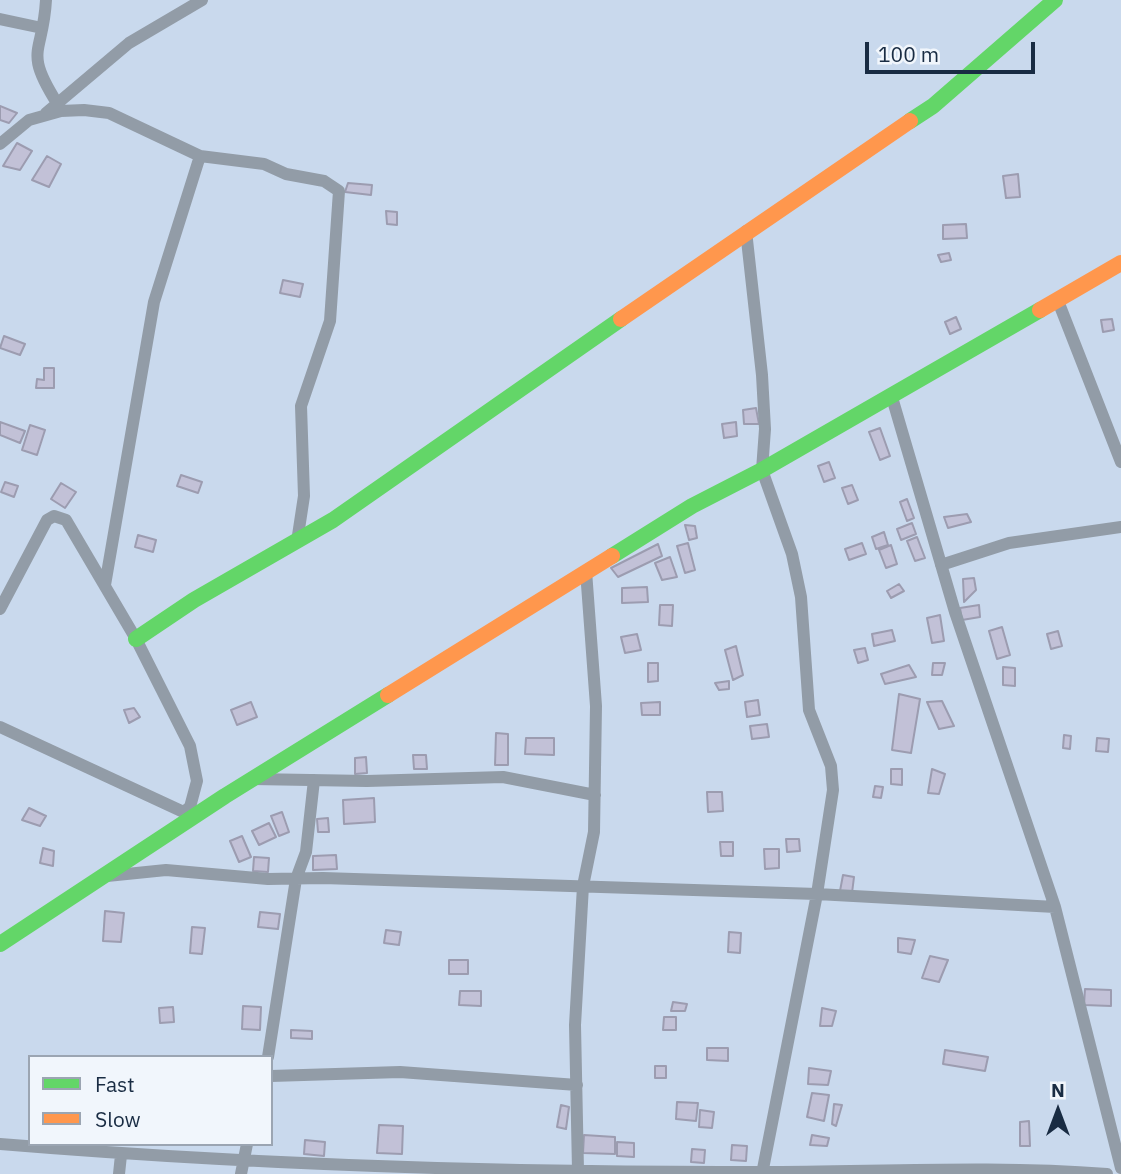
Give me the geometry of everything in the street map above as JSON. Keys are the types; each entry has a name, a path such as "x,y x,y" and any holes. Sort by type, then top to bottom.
{"street":[{"path":"46,0 36,52 37,70 57,103"},
{"path":"46,114 128,43 202,0"},
{"path":"135,639 194,600 297,542 933,106 1055,0"},
{"path":"0,19 42,28"},
{"path":"0,144 29,120 46,114 84,110 109,114 200,156 264,164 286,174 324,181 339,191 330,321 301,406 304,496 297,542"},
{"path":"104,585 154,302 200,156"},
{"path":"746,232 762,375 765,429 762,470 792,554 802,597 809,710 831,766 833,789 817,894 762,1173"},
{"path":"0,944 107,876 189,814 252,779 692,506 762,470 1121,263"},
{"path":"1058,301 1121,462"},
{"path":"891,394 941,565 1055,907 1121,1168"},
{"path":"0,609 47,520 54,516 66,520 173,710 196,766 195,790 189,814"},
{"path":"941,565 1009,543 1121,527"},
{"path":"572,1171 577,1085 575,1025 583,886 594,832 595,795 596,706 586,571"},
{"path":"0,727 189,814"},
{"path":"252,779 503,777 595,795"},
{"path":"268,1055 296,879 306,852 314,780"},
{"path":"107,876 166,870 296,879 817,894 1055,907"},
{"path":"273,1076 400,1072 577,1085"},
{"path":"0,1144 242,1168 762,1173 953,1168 1107,1174"},
{"path":"120,1174 125,1155 142,1146"},
{"path":"242,1168 247,1146"}],"building":[{"path":"0,106 17,113 9,123 0,120"},
{"path":"17,143 32,151 20,170 3,166"},
{"path":"47,156 61,164 49,187 32,180"},
{"path":"1018,174 1020,197 1006,198 1003,176"},
{"path":"348,183 372,185 371,195 345,192"},
{"path":"386,211 397,212 397,225 387,224"},
{"path":"966,224 967,238 943,239 943,225"},
{"path":"949,253 951,260 941,262 938,255"},
{"path":"283,280 303,284 300,297 280,293"},
{"path":"956,317 961,329 950,334 945,322"},
{"path":"1112,319 1114,330 1103,332 1101,320"},
{"path":"4,336 25,344 20,355 0,348"},
{"path":"44,368 54,368 54,388 36,388 37,379 44,380"},
{"path":"756,408 759,424 744,424 743,410"},
{"path":"0,422 25,431 20,443 0,435"},
{"path":"736,422 737,436 724,438 722,424"},
{"path":"30,425 45,430 37,455 22,450"},
{"path":"880,428 890,456 880,460 869,432"},
{"path":"829,462 835,478 824,482 818,466"},
{"path":"181,475 202,482 198,493 177,486"},
{"path":"5,482 18,486 14,497 1,492"},
{"path":"61,483 76,492 65,508 51,499"},
{"path":"852,485 858,500 848,504 842,488"},
{"path":"907,499 914,518 907,521 900,502"},
{"path":"967,514 971,522 948,528 944,517"},
{"path":"912,523 916,534 901,540 897,529"},
{"path":"685,525 695,526 697,538 689,540"},
{"path":"884,532 888,545 876,549 872,537"},
{"path":"138,535 156,540 153,552 135,547"},
{"path":"917,537 925,558 915,561 907,541"},
{"path":"688,543 695,570 685,573 677,546"},
{"path":"862,543 866,554 849,560 845,549"},
{"path":"658,544 662,556 618,577 611,568"},
{"path":"891,545 897,564 886,568 879,550"},
{"path":"670,557 677,577 662,580 655,563"},
{"path":"974,578 976,590 964,602 963,579"},
{"path":"899,584 904,591 891,598 887,591"},
{"path":"647,587 648,602 622,603 622,588"},
{"path":"660,605 673,605 672,626 659,625"},
{"path":"979,605 980,617 962,620 960,608"},
{"path":"940,615 944,641 932,643 927,618"},
{"path":"1002,627 1010,655 997,659 989,631"},
{"path":"892,630 895,641 874,646 872,634"},
{"path":"1058,631 1062,646 1051,649 1047,634"},
{"path":"637,634 641,650 625,653 621,637"},
{"path":"736,646 743,675 733,680 725,650"},
{"path":"865,648 868,660 858,663 854,650"},
{"path":"648,663 658,663 658,681 648,682"},
{"path":"933,663 945,663 942,675 932,675"},
{"path":"909,665 916,677 885,684 881,674"},
{"path":"1003,667 1015,668 1015,686 1003,685"},
{"path":"729,681 729,689 719,690 715,683"},
{"path":"899,694 920,699 911,753 892,750"},
{"path":"758,700 760,715 747,717 745,702"},
{"path":"942,701 954,726 939,729 927,702"},
{"path":"251,702 257,717 237,725 231,710"},
{"path":"660,702 660,715 642,715 641,703"},
{"path":"134,708 140,717 129,723 124,710"},
{"path":"767,724 769,737 752,739 750,726"},
{"path":"496,733 508,734 508,765 495,765"},
{"path":"1064,735 1071,736 1070,749 1063,748"},
{"path":"526,738 554,738 554,755 525,754"},
{"path":"1097,738 1109,739 1108,752 1096,751"},
{"path":"413,755 426,755 427,769 414,769"},
{"path":"366,757 367,773 355,774 355,758"},
{"path":"891,769 902,769 902,785 891,784"},
{"path":"932,769 945,774 939,794 928,793"},
{"path":"875,786 883,787 881,798 873,797"},
{"path":"707,792 722,792 723,811 708,812"},
{"path":"374,798 375,822 344,824 343,800"},
{"path":"29,808 46,816 40,826 22,820"},
{"path":"282,812 289,832 279,836 271,816"},
{"path":"328,818 329,832 318,832 317,819"},
{"path":"269,823 276,837 259,845 252,831"},
{"path":"242,836 251,857 239,862 230,841"},
{"path":"786,839 799,839 800,851 787,852"},
{"path":"720,842 733,842 733,856 721,856"},
{"path":"43,848 54,851 53,866 40,863"},
{"path":"764,849 779,849 779,868 765,869"},
{"path":"336,855 337,869 313,870 313,856"},
{"path":"254,857 269,858 268,872 253,871"},
{"path":"843,875 854,877 852,893 840,891"},
{"path":"105,911 124,913 121,942 103,941"},
{"path":"260,912 280,914 278,929 258,927"},
{"path":"192,927 205,928 202,954 190,953"},
{"path":"386,930 401,932 399,945 384,943"},
{"path":"729,932 741,933 740,953 728,952"},
{"path":"898,938 915,940 911,954 898,952"},
{"path":"930,956 948,960 939,982 922,978"},
{"path":"449,960 468,960 468,974 449,974"},
{"path":"1085,989 1111,990 1111,1006 1084,1005"},
{"path":"460,991 481,991 481,1006 459,1005"},
{"path":"673,1002 687,1004 685,1011 671,1011"},
{"path":"243,1006 261,1007 260,1030 242,1029"},
{"path":"173,1007 174,1022 160,1023 159,1008"},
{"path":"822,1008 836,1011 832,1026 820,1026"},
{"path":"664,1017 676,1017 676,1030 663,1030"},
{"path":"291,1030 312,1031 312,1039 291,1038"},
{"path":"707,1048 728,1048 728,1061 707,1060"},
{"path":"945,1050 988,1057 985,1071 943,1064"},
{"path":"655,1066 666,1066 666,1078 655,1078"},
{"path":"809,1068 831,1071 828,1085 808,1084"},
{"path":"812,1093 829,1095 824,1121 807,1117"},
{"path":"677,1102 698,1103 696,1121 676,1119"},
{"path":"834,1104 842,1105 836,1126 832,1124"},
{"path":"561,1105 569,1107 566,1129 557,1127"},
{"path":"700,1110 714,1112 712,1128 699,1127"},
{"path":"1029,1121 1030,1146 1020,1146 1020,1122"},
{"path":"379,1125 403,1126 402,1154 377,1153"},
{"path":"584,1135 615,1137 615,1154 583,1153"},
{"path":"812,1135 829,1138 827,1146 810,1145"},
{"path":"305,1140 325,1142 324,1156 304,1154"},
{"path":"617,1142 634,1143 634,1157 617,1156"},
{"path":"732,1145 747,1146 746,1161 731,1160"},
{"path":"692,1149 705,1150 704,1163 691,1162"}],"traffic: fast":[{"path":"910,121 933,106 1055,0"},
{"path":"612,556 692,506 762,470 1040,310"},
{"path":"136,639 194,600 333,520 621,319"},
{"path":"0,944 225,796 388,695"}],"traffic: slow":[{"path":"621,319 910,121"},
{"path":"1040,310 1121,263"},
{"path":"388,695 612,556"}]}
